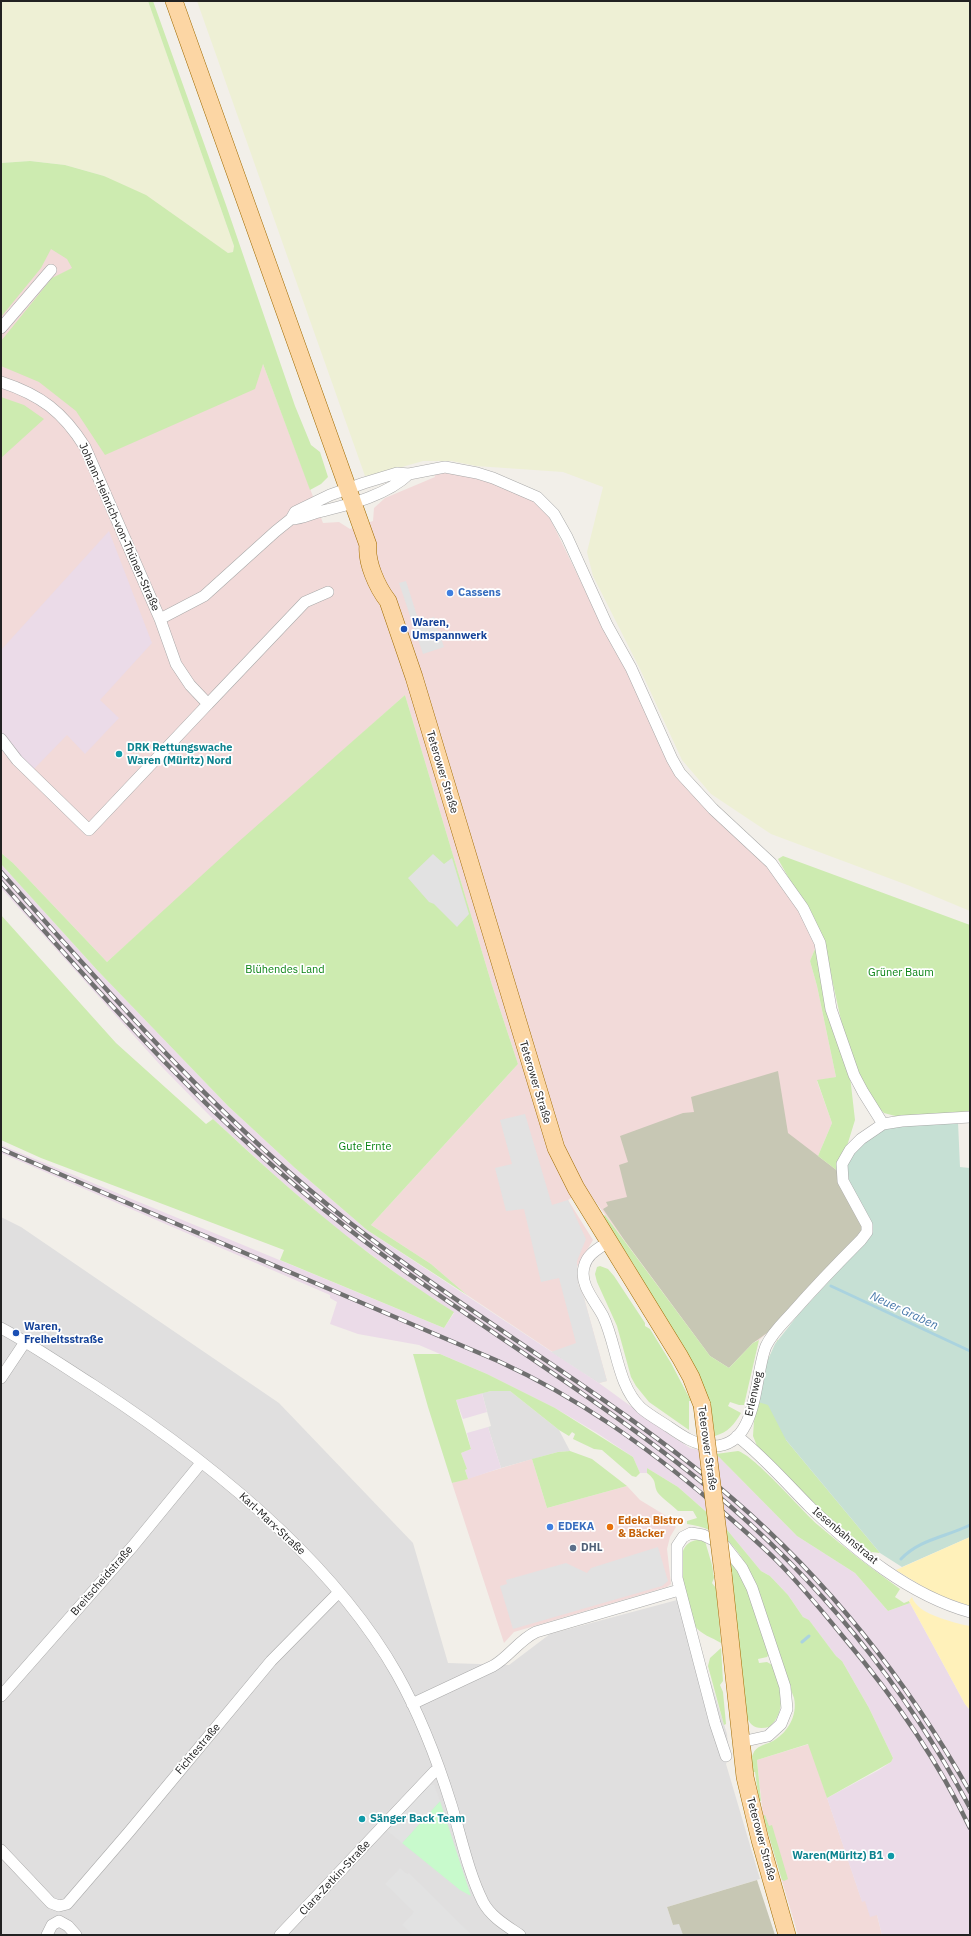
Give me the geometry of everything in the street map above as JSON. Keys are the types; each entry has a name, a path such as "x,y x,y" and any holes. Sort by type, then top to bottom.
{"main road":[{"name":"Teterower Straße","path":"174,1 245,204 350,492 368,545 367,554 369,560 383,595 388,601 418,688 548,1128 564,1168 604,1245 680,1357 691,1376 702,1405 723,1573 740,1742 751,1804 788,1935"}],"street":[{"path":"1,328 51,270"},
{"name":"Johann-Heinrich-von-Thünen-Straße","path":"1,382 24,390 42,400 60,414 74,429 95,467 160,619 190,605 204,596 267,538 291,519 300,519 350,492 400,482 408,474 444,467 456,468 493,478 537,497 554,514 567,537 607,625 631,668 680,774 708,804 771,863 803,908 820,943 831,1009 856,1078 883,1124"},
{"path":"1,739 17,760 89,830 305,602 328,592"},
{"path":"160,619 176,664 190,685 208,704"},
{"path":"883,1124 902,1121 970,1117"},
{"name":"Erlenweg","path":"604,1245 592,1253 586,1262 583,1268 584,1281 604,1317 624,1379 636,1402 642,1408 686,1439 698,1444 715,1446 721,1445 737,1436 748,1422 762,1359 769,1340 815,1287 867,1232 867,1225 843,1181 842,1164 850,1150 861,1139 883,1124"},
{"name":"Karl-Marx-Straße","path":"1,1328 151,1424 201,1463 259,1511 339,1592 368,1628 384,1652 412,1704 439,1769 470,1867 484,1904 496,1918 520,1935"},
{"path":"1,1378 25,1342"},
{"name":"Iesenbahnstraat","path":"737,1436 812,1508 874,1560 908,1584 933,1599 970,1612"},
{"name":"Breitscheidstraße","path":"1,1696 133,1546 201,1463"},
{"path":"726,1756 679,1590 676,1552 679,1541 691,1533 703,1534 724,1545 742,1568 752,1588 785,1687 787,1709 781,1724 768,1736 740,1742"},
{"path":"412,1704 504,1660 523,1639 536,1632 679,1590"},
{"name":"Fichtestraße","path":"1,1850 51,1903 59,1906 67,1904 271,1661 339,1592"},
{"name":"Clara-Zetkin-Straße","path":"280,1935 434,1772 439,1769"},
{"path":"47,1935 52,1925 59,1921 68,1926 76,1935"}],"shaded area":[{"path":"1,1 148,1 234,246 233,252 228,253 104,176 65,165 30,161 1,163"},
{"path":"197,1 970,1 970,911 910,886 771,834 711,794 682,760 640,669 593,576 587,552 603,487 563,472 476,466 452,461 423,461 365,476"},
{"path":"1,171 232,282 323,523 339,522 350,529 373,521 374,508 385,498 435,477 434,473 461,474 515,490 545,508 613,648 628,670 668,762 687,789 780,878 817,944 810,961 817,986 836,1077 817,1081 832,1123 818,1156 839,1172 767,1333 759,1340 710,1356 586,1189 568,1200 593,1240 577,1267 578,1284 584,1298 607,1381 599,1383 467,1295 431,1264 371,1225 518,1064 492,985 405,695 107,962 13,863 1,853"},
{"path":"109,531 152,643 100,700 119,718 85,754 67,735 34,769 19,757 1,733 1,650"},
{"path":"406,581 419,622 434,617 444,647 423,654 399,583"},
{"path":"433,854 444,864 452,858 469,914 457,927 434,904 429,902 408,878"},
{"path":"1,864 98,971 228,1106 295,1168 367,1230 599,1383 690,1448 716,1454 797,1536 855,1573 888,1611 910,1603 965,1704 970,1710 970,1935 882,1935 877,1915 870,1917 865,1901 862,1902 827,1798 879,1770 891,1762 893,1758 869,1708 842,1661 836,1656 809,1620 803,1617 788,1595 770,1576 761,1571 728,1531 678,1487 647,1468 647,1473 640,1473 633,1457 597,1433 555,1408 487,1374 419,1345 358,1334 330,1324 337,1302 330,1298 330,1295 1,1153 1,1145 444,1328 454,1313 412,1285 343,1234 283,1183 213,1119 162,1067 1,888"},
{"path":"778,1071 788,1133 839,1172 863,1228 861,1233 767,1333 753,1343 729,1368 710,1356 603,1209 608,1206 606,1202 627,1197 619,1165 628,1162 620,1136 683,1113 694,1112 691,1097"},
{"path":"525,1114 552,1205 568,1200 586,1239 577,1261 578,1284 584,1298 607,1381 599,1383 551,1352 576,1343 559,1278 541,1282 524,1209 506,1211 495,1168 512,1164 500,1120"},
{"path":"958,1122 960,1167 970,1168 970,1537 902,1567 880,1553 786,1440 768,1405 758,1402 767,1362 775,1344 798,1315 844,1265 872,1226 868,1214 846,1181 845,1172 853,1155 868,1139 877,1133 894,1126"},
{"path":"1,1217 21,1227 279,1403 413,1543 448,1663 509,1665 550,1634 677,1600 696,1665 704,1666 710,1679 727,1734 729,1757 726,1764 760,1879 667,1907 673,1925 679,1923 683,1935 1,1935"},
{"path":"491,1391 510,1391 559,1430 570,1451 558,1452 501,1468 488,1427 491,1426 482,1393"},
{"path":"482,1393 487,1412 463,1419 456,1400"},
{"path":"488,1427 501,1468 468,1479 465,1470 467,1469 461,1453 471,1449 467,1433"},
{"path":"532,1459 547,1508 627,1486 640,1500 668,1517 676,1527 670,1537 667,1549 671,1584 667,1587 514,1632 504,1643 452,1483"},
{"path":"658,1547 668,1581 662,1586 513,1629 500,1586 507,1584 506,1580 566,1563 587,1573 591,1568"},
{"path":"809,1744 862,1901 865,1900 877,1915 882,1935 798,1935 763,1816 757,1760"},
{"path":"429,1785 434,1785 440,1801 402,1843 385,1829"},
{"path":"400,1868 407,1874 409,1873 472,1935 413,1935 402,1925 414,1912 385,1884"},
{"path":"757,1880 775,1935 683,1935 679,1924 673,1925 667,1907"}],"green space":[{"path":"148,1 153,1 226,205 295,406 311,445 320,452 328,477 321,484 310,490 263,364 255,389 105,455 76,411 39,382 1,366 1,341 52,278 72,268 67,259 51,249 41,268 1,317 1,163 30,161 65,165 104,176 146,195 228,253 233,252 234,246"},
{"path":"1,397 24,405 44,419 1,458"},
{"name":"Blühendes Land","path":"405,695 492,985 518,1064 371,1225 431,1264 467,1295 367,1230 295,1168 228,1106 98,971 1,864 1,853 13,863 107,962 236,844"},
{"name":"Grüner Baum","path":"783,856 970,925 970,1112 899,1117 884,1113 877,1106 857,1074 847,1047 823,939 778,859"},
{"path":"1,915 116,1043 206,1124 213,1119 277,1177 343,1233 426,1294 454,1312 444,1328 280,1260 284,1250 41,1158 1,1140"},
{"path":"817,944 850,1076 855,1120 839,1172 818,1156 832,1123 817,1080 836,1077 817,986 810,961"},
{"path":"605,1215 710,1356 729,1368 753,1343 759,1340 744,1405 730,1402 728,1406 741,1413 733,1424 724,1432 715,1436 711,1408 709,1408 634,1265 603,1217"},
{"path":"600,1266 608,1269 614,1276 645,1323 645,1326 650,1329 671,1363 691,1401 689,1401 689,1430 649,1402 636,1386 631,1377 617,1326 597,1282 595,1274 597,1267"},
{"path":"778,1339 786,1440 880,1553 871,1552 815,1505 757,1446 753,1436 754,1421 767,1362"},
{"path":"413,1354 440,1354 487,1374 555,1408 633,1457 640,1473 636,1477 632,1476 602,1450 594,1449 573,1439 575,1434 572,1432 569,1436 559,1430 510,1391 491,1391 456,1400 471,1449 461,1453 467,1469 465,1470 468,1479 452,1483"},
{"path":"570,1451 592,1459 627,1486 547,1508 532,1459 558,1452"},
{"path":"738,1451 746,1455 766,1473 818,1525 900,1589 895,1597 904,1603 909,1601 910,1603 888,1611 855,1573 797,1536 716,1454"},
{"path":"647,1468 678,1487 728,1531 761,1571 770,1576 788,1595 803,1617 809,1620 836,1656 842,1661 869,1708 893,1758 891,1762 827,1798 808,1744 757,1760 761,1801 759,1801 755,1772 752,1772 752,1756 758,1747 777,1739 790,1724 793,1718 795,1705 794,1698 754,1582 744,1561 726,1539 704,1528 687,1524 687,1521 697,1518 693,1511 678,1511 662,1498 658,1493 653,1478 647,1473"},
{"path":"697,1540 705,1541 712,1565 714,1578 712,1583 716,1588 721,1643 703,1634 697,1629 692,1619 684,1588 681,1558 684,1549 689,1543"},
{"path":"730,1560 738,1570 749,1591 770,1652 767,1657 758,1659 759,1663 767,1662 774,1666 778,1682 781,1707 775,1721 769,1727 760,1728 754,1726 749,1722 746,1715"},
{"path":"721,1648 723,1681 720,1685 723,1692 726,1724 724,1725 708,1666 710,1658"},
{"path":"440,1801 471,1896 460,1890 402,1843"},
{"path":"765,1815 769,1826 772,1825 788,1879 784,1881 782,1880 763,1816"}],"sand":[{"path":"970,1537 970,1606 935,1594 896,1570"},
{"path":"912,1597 921,1609 934,1616 970,1626 970,1710 965,1704 909,1601"}],"waterway":[{"name":"Neuer Graben","path":"831,1286 970,1351"},
{"path":"901,1559 916,1547 970,1525"},
{"path":"802,1642 809,1636"}],"railway":[{"path":"1,872 125,1010 168,1055 255,1142 301,1183 396,1258 640,1426 733,1499 768,1531 802,1564 864,1635 920,1711 970,1792"},
{"path":"1,882 82,973 166,1063 253,1148 299,1188 346,1227 391,1261 666,1454 710,1489 787,1559 856,1636 887,1677 917,1719 945,1763 970,1808"},
{"path":"1,1149 498,1361 528,1375 611,1424 663,1462 713,1503 753,1538 785,1569 812,1599 881,1683 914,1729 957,1802 970,1828"}],"place":[{"name":"Cassens","path":"450,593"},
{"name":"Waren, Umspannwerk","path":"404,629"},
{"name":"DRK Rettungswache Waren (Müritz) Nord","path":"119,754"},
{"name":"Waren, Freiheitsstraße","path":"16,1333"},
{"name":"EDEKA","path":"550,1527"},
{"name":"Edeka Bistro & Bäcker","path":"610,1527"},
{"name":"DHL","path":"573,1548"},
{"name":"Sänger Back Team","path":"362,1819"},
{"name":"Waren(Müritz) B1","path":"891,1856"}],"park label":[{"name":"Gute Ernte","path":"365,1147"}]}
